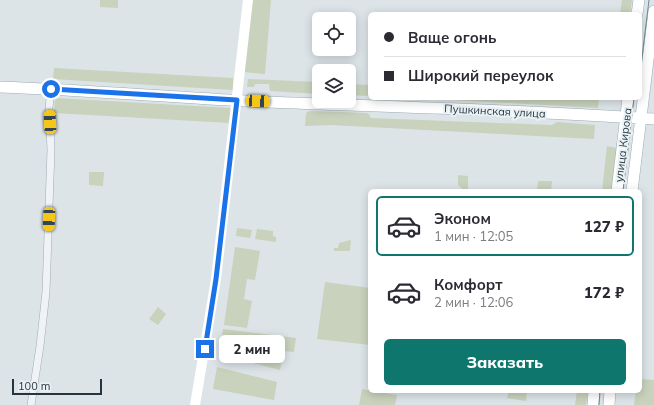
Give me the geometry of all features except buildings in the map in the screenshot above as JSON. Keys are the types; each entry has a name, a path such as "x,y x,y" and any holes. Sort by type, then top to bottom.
{"main road":[{"path":"637,12 639,0"},
{"name":"улица Кирова","path":"632,189 654,11"},
{"name":"Пушкинская улица","path":"0,87 237,100 654,119"},
{"name":"улица Кирова","path":"617,189 628,100"},
{"path":"593,405 594,393"},
{"path":"609,405 610,393"}],"street":[{"path":"195,405 216,279 248,0"},
{"path":"31,405 39,359 46,292 51,164 49,108 51,89"}],"green space":[{"path":"100,0 118,0 118,8 100,7"},
{"path":"252,0 271,0 265,74 243,72"},
{"path":"622,0 632,0 630,12 620,12"},
{"path":"54,68 233,78 233,90 53,79"},
{"path":"248,79 312,82 312,94 270,91 269,84 255,84 254,87 247,87"},
{"path":"356,84 368,85 368,96 356,95"},
{"path":"55,98 231,108 230,123 54,113"},
{"path":"452,100 599,100 598,108"},
{"path":"310,111 368,113 371,118 552,125 557,122 595,125 594,139 331,125 305,126 306,113"},
{"path":"607,146 617,148 612,189 602,189"},
{"path":"89,172 104,172 103,186 89,185"},
{"path":"458,175 468,176 468,189 463,189 458,185"},
{"path":"538,181 552,181 551,189 537,189"},
{"path":"237,228 252,230 250,238 236,236"},
{"path":"257,229 273,231 273,236 276,237 276,242 255,239"},
{"path":"351,240 350,251 334,251 334,248 338,248 339,243"},
{"path":"235,247 260,251 255,280 247,279 244,299 252,301 247,328 224,325"},
{"path":"325,282 368,288 368,345 317,339"},
{"path":"158,307 166,314 158,325 149,319"},
{"path":"223,329 296,338 294,352 284,351 280,370 219,354"},
{"path":"217,367 277,382 274,400 213,389"},
{"path":"642,379 654,380 654,405 634,405 636,393 642,393"},
{"path":"362,389 368,390 368,393 397,395 395,405 359,405"},
{"path":"508,393 527,393 526,401 507,398"},
{"path":"577,393 588,393 586,405 575,405"}],"tram line":[{"path":"642,58 649,0"},
{"path":"623,189 634,100"},
{"path":"599,405 600,393"}],"route":[{"path":"51,89 237,100 229,157 216,279 205,349"}]}
